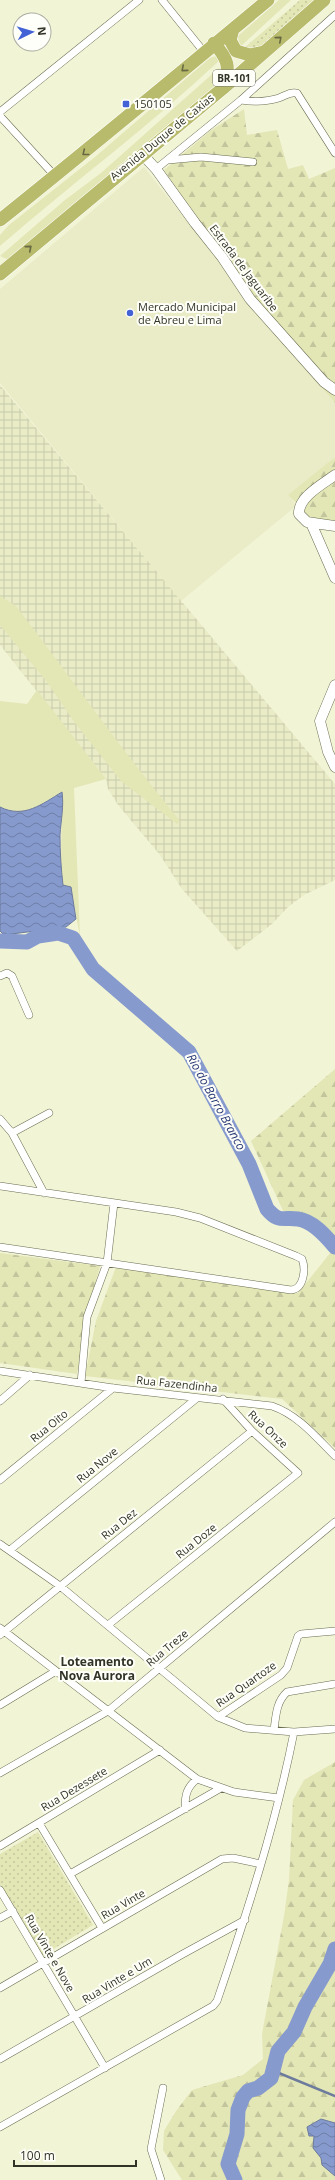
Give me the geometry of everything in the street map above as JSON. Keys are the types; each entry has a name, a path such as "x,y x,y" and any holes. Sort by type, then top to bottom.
{"highway":[{"path":"0,220 113,130 214,43 268,0"},
{"name":"Avenida Duque de Caxias","path":"0,274 6,262 222,89 324,0"},
{"path":"233,29 230,40 236,51 250,55 264,52"},
{"path":"214,43 223,53 228,67 228,75 222,89"}],"street":[{"path":"0,112 138,0"},
{"path":"162,0 204,52"},
{"name":"Avenida Duque de Caxias","path":"156,169 241,100 335,15"},
{"path":"241,100 262,101 297,93 335,153"},
{"path":"0,116 55,176"},
{"name":"Estrada de Jaguaribe","path":"142,154 156,169 195,223 222,257 250,299 304,360 335,390"},
{"path":"167,160 201,157 253,162"},
{"path":"335,475 301,503 299,514 302,519 311,523 335,526"},
{"path":"311,523 335,578"},
{"path":"335,685 320,721 328,752 335,767"},
{"path":"0,976 7,973 12,976 29,1015"},
{"path":"12,1133 49,1113"},
{"path":"0,1119 12,1133 44,1192"},
{"path":"0,1186 176,1212 200,1218 302,1259 304,1273 300,1286 295,1290 291,1290 0,1248"},
{"path":"81,1383 87,1316 107,1263 114,1203"},
{"name":"Rua Fazendinha","path":"0,1371 113,1388 197,1398 223,1399 272,1406 297,1418 335,1456"},
{"path":"0,1401 30,1375"},
{"name":"Rua Oito","path":"0,1480 113,1388"},
{"name":"Rua Nove","path":"10,1550 197,1398"},
{"name":"Rua Onze","path":"223,1399 252,1431 298,1473"},
{"name":"Rua Dez","path":"2,1631 252,1431"},
{"name":"Rua Doze","path":"108,1625 298,1473"},
{"name":"Rua Treze","path":"0,1773 108,1711 335,1522"},
{"path":"0,1544 60,1586 161,1668 218,1717 245,1728 294,1732 335,1729"},
{"path":"2,1631 197,1779 221,1788 252,1795 279,1798"},
{"name":"Rua Quartoze","path":"218,1717 281,1675 287,1668 298,1636 301,1634 335,1631"},
{"path":"0,1705 56,1671"},
{"path":"274,1730 278,1706 282,1696 287,1692 335,1684"},
{"path":"0,2127 213,2006 217,2001 245,1920 279,1798 294,1732"},
{"name":"Rua Dezessete","path":"0,1846 160,1750"},
{"path":"185,1809 185,1796 189,1786 197,1779"},
{"path":"70,1874 221,1788"},
{"path":"39,1823 102,1928"},
{"name":"Rua Vinte","path":"0,1988 222,1859 233,1858 260,1864"},
{"name":"Rua Vinte e Nove","path":"0,1890 105,2068"},
{"path":"0,1918 13,1911"},
{"name":"Rua Vinte e Um","path":"0,2059 245,1920"},
{"path":"162,2180 151,2149 163,2088"}],"shaded area":[{"name":"Mercado Municipal de Abreu e Lima","path":"144,167 279,338 335,403 335,457 289,495 296,506 181,601 0,383 0,289"},
{"path":"0,385 335,784 335,880 304,895 288,907 272,924 237,951 182,889 160,855 118,805 108,789 106,779 0,645"}],"green space":[{"path":"279,0 291,0 240,47 238,36"},
{"path":"300,0 316,0 255,52 243,49"},
{"path":"216,56 220,60 166,108 0,246 0,235 9,225 95,157 210,58"},
{"path":"219,68 224,80 11,261 0,256 65,200 101,173"},
{"path":"244,109 247,135 277,130 288,169 303,165 309,179 335,168 335,403 279,338 164,170 210,131"},
{"path":"335,457 335,526 308,523 307,514 288,495"},
{"path":"0,596 16,606 118,742 180,821 177,824 121,781 75,723 47,682 0,625"},
{"path":"37,690 106,779 74,788 80,937 71,887 63,885 61,862 62,792 40,805 26,811 9,811 0,807 0,701 27,704"},
{"path":"335,1069 335,1247 285,1215 251,1141"},
{"path":"335,1247 335,1448 282,1399 85,1376 96,1321 117,1264 298,1293"},
{"path":"0,1253 100,1266 92,1295 77,1374 0,1363"},
{"path":"335,1762 335,2180 182,2180 163,2150 164,2131 176,2111 192,2090 243,2075 263,2059 262,2034 284,1916 289,1880 293,1800 304,1780"},
{"path":"38,1832 93,1925 42,1956 0,1884 0,1854"}],"water":[{"path":"62,792 63,808 60,835 60,854 62,879 63,885 71,887 76,919 66,927 4,935 0,931 0,807 9,810 25,811 40,805"},
{"path":"321,2119 335,2123 335,2176 322,2165 321,2158 313,2148 314,2136 309,2136 307,2127"}],"waterway":[{"name":"Rio do Barro Branco","path":"0,941 27,942 38,936 58,933 73,938 93,969 189,1052 249,1164 267,1209 278,1218 304,1220 314,1226 335,1247"},
{"name":"Rio do Barro Branco","path":"235,2180 228,2164 237,2134 238,2110 243,2097 248,2091 258,2088 271,2078 278,2051 294,2032 305,2007 330,1964 335,1949"},
{"path":"274,2071 335,2096"}],"place":[{"name":"150105","path":"126,104"},
{"name":"Mercado Municipal de Abreu e Lima","path":"130,313"}],"district":[{"name":"Loteamento Nova Aurora","path":"97,1669"}]}
